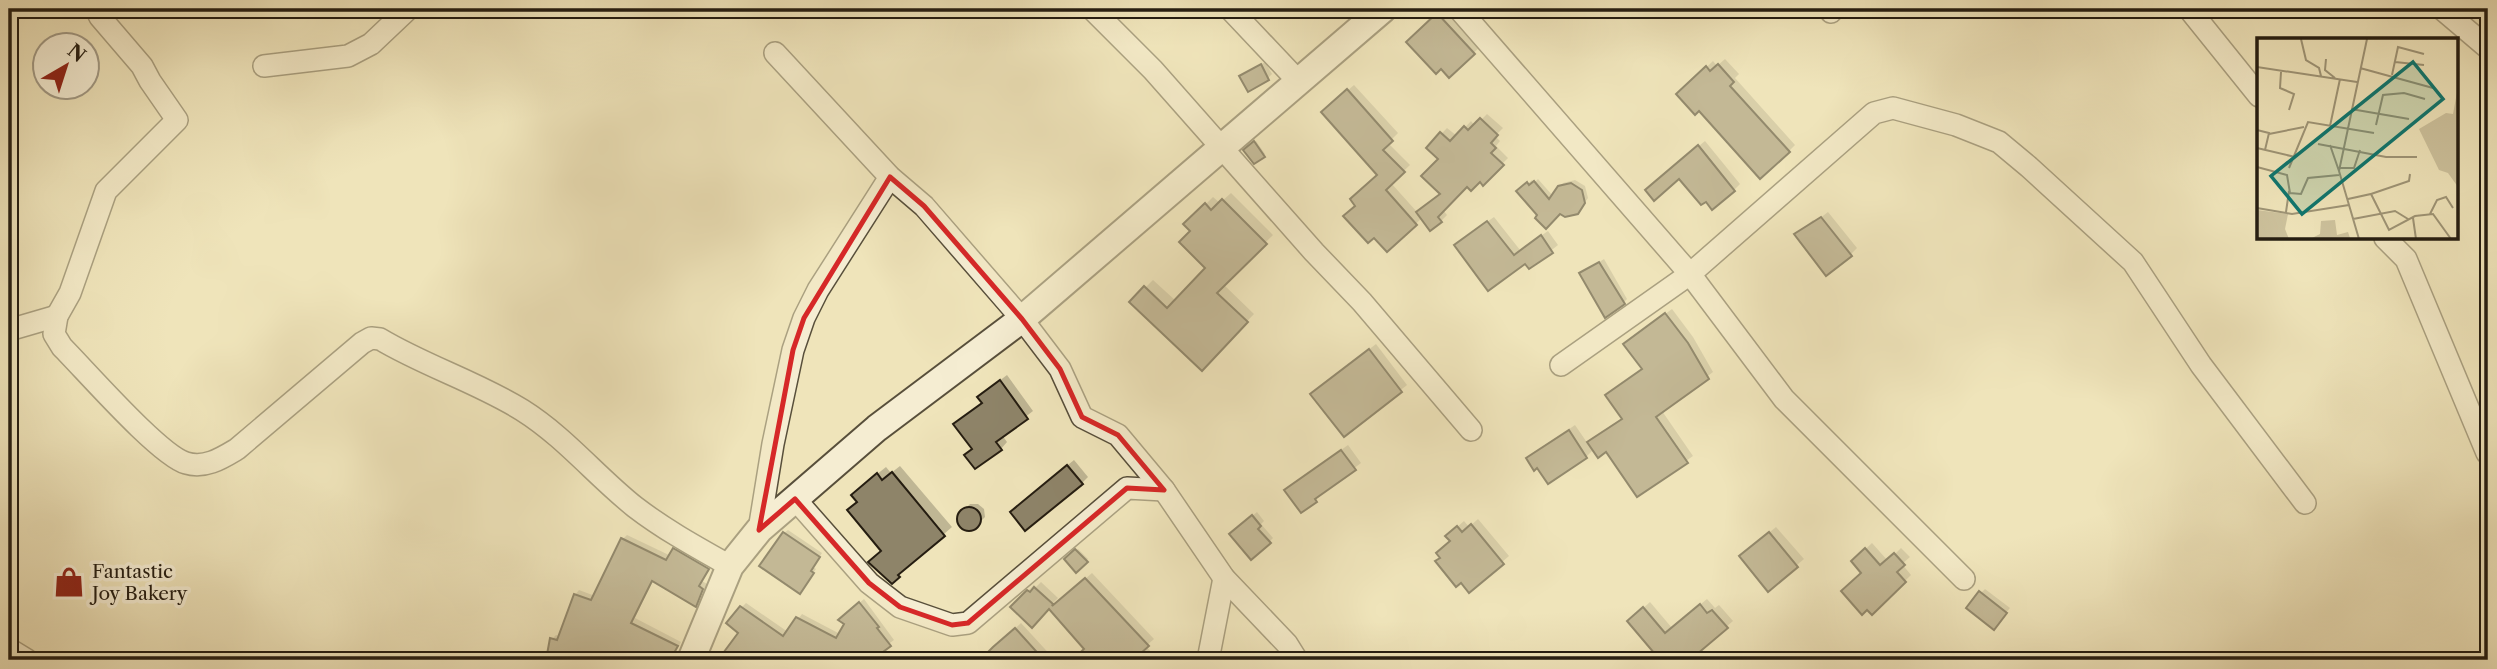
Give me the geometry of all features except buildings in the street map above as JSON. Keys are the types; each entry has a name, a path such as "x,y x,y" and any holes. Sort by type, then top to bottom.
{"street":[{"path":"96,9 142,66 149,81 177,120 106,191 70,293 57,316 54,334 62,347 163,449 185,463 204,465 222,458 237,449 371,338 380,339 522,410 561,438 594,472 636,507 680,538 730,566"},
{"path":"264,66 348,56 371,44 408,9"},
{"path":"1092,9 1153,70 1314,252 1362,302 1471,430"},
{"path":"1230,9 1299,82"},
{"path":"691,660 730,566 759,530 877,428 1022,319 1383,9"},
{"path":"1459,9 1690,274 1784,399 1964,579"},
{"path":"2189,9 2257,94"},
{"path":"2442,9 2488,48"},
{"path":"775,53 890,177 924,206 1022,319 1060,369 1082,417 1118,435 1164,491 1224,578 1287,643 1297,660"},
{"path":"1561,365 1690,274 1874,113 1893,108 1956,125 1999,142 2133,262 2200,365 2305,503"},
{"path":"759,530 773,444 793,350 804,318 818,290 890,177"},
{"path":"2387,240 2406,259 2487,453"},
{"path":"9,330 57,316"},
{"path":"795,499 869,583 900,607 952,625 968,623 1127,488 1164,491"},
{"path":"1208,660 1224,578"},
{"path":"9,649 27,660"}],"highlighted area":[{"path":"890,177 924,206 1022,319 1060,369 1082,417 1118,435 1164,490 1127,488 968,623 952,625 900,607 869,583 795,499 759,530 793,350 804,318"}],"place":[{"name":"Fantastic Joy Bakery","path":"69,582"}]}
